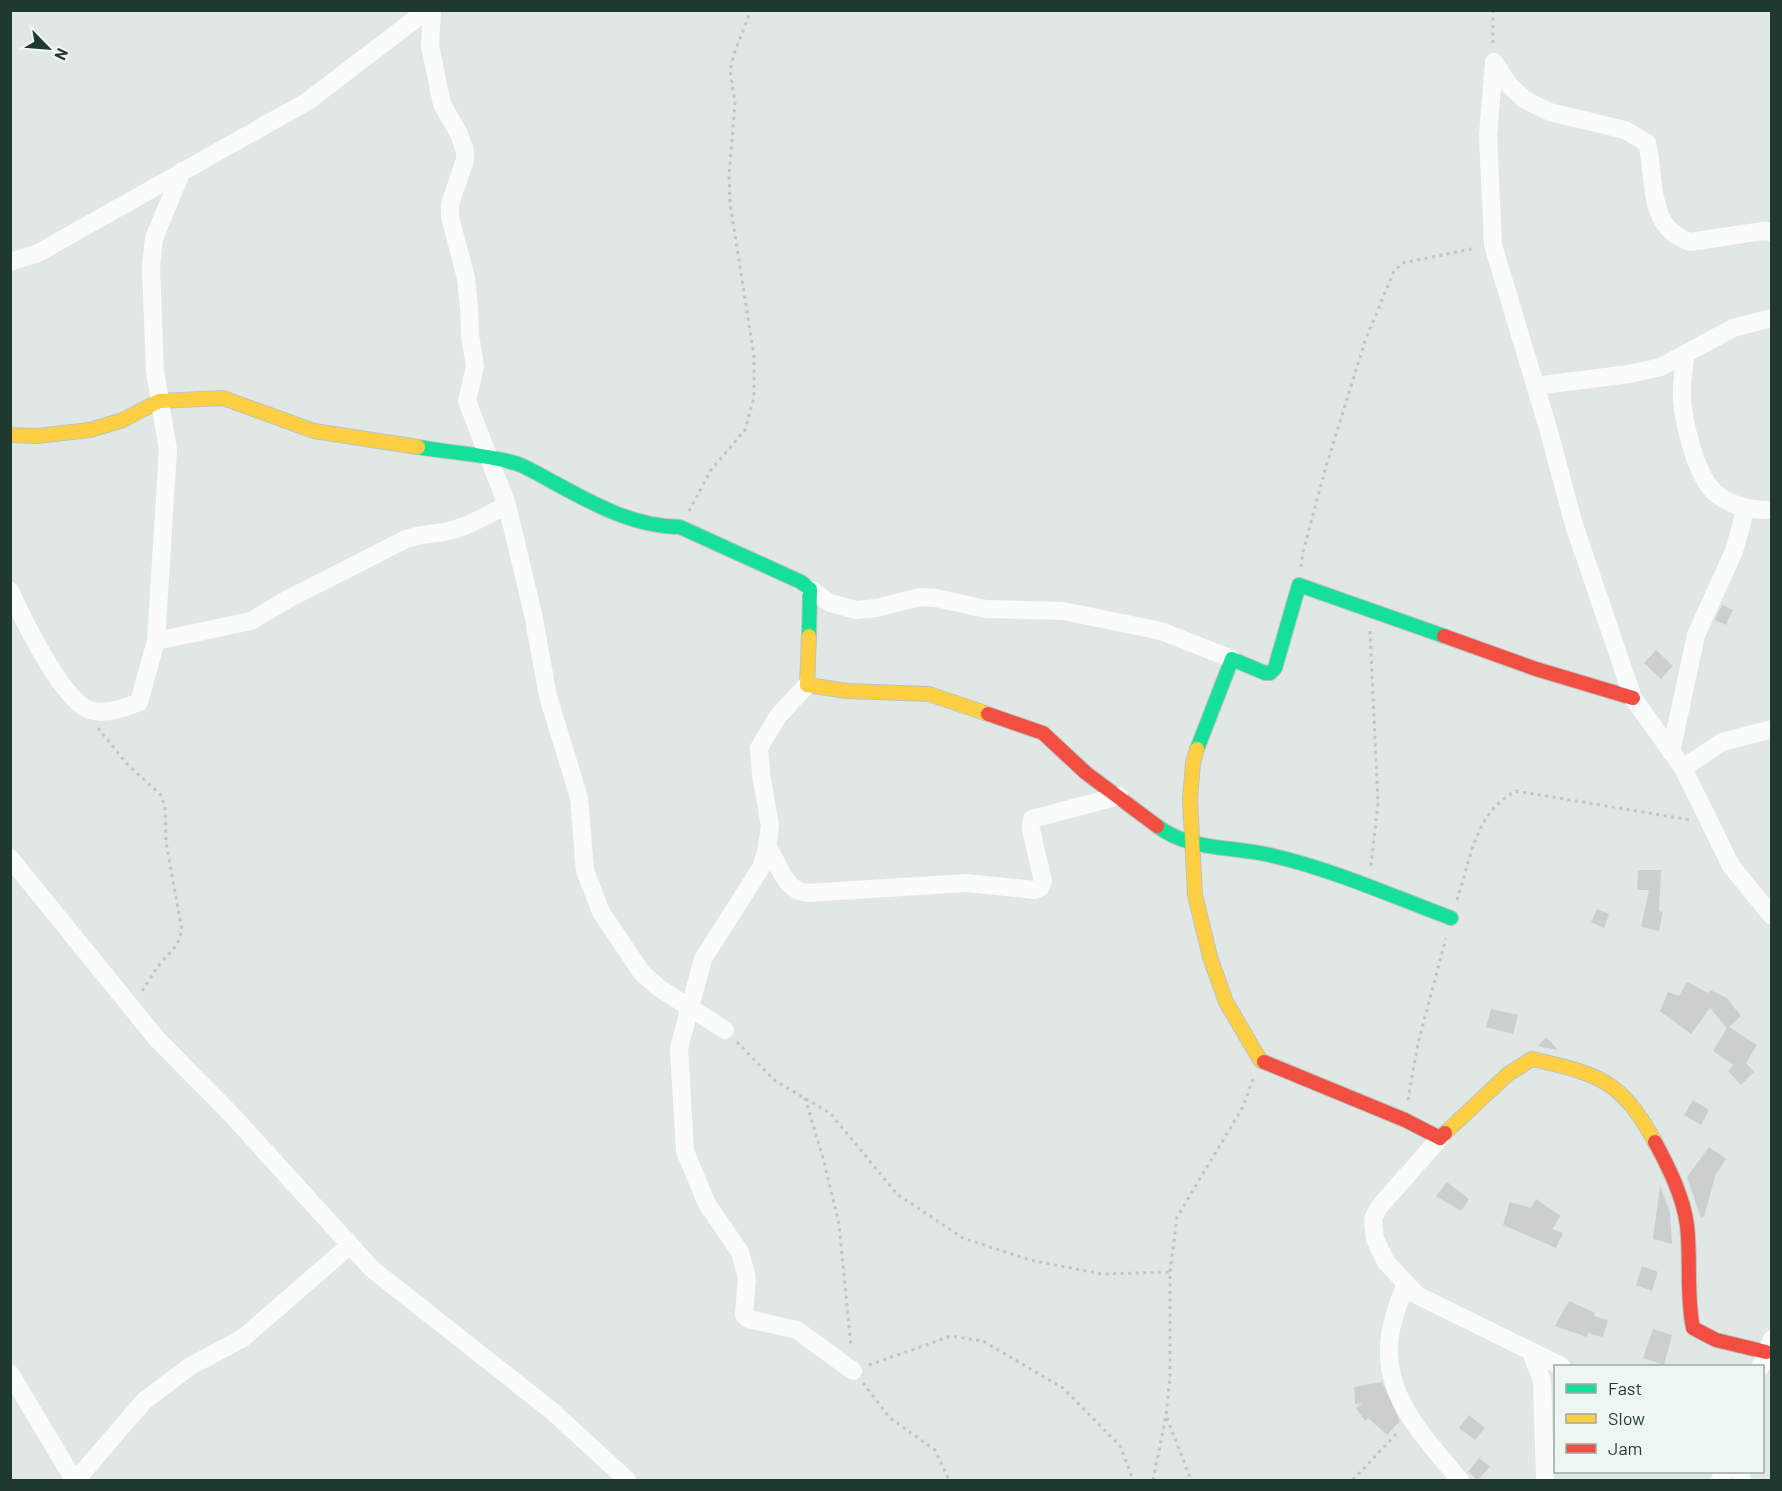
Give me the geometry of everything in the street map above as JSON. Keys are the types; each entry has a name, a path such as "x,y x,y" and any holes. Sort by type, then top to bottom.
{"street":[{"path":"10,262 38,253 308,101 427,10"},
{"path":"432,10 430,46 442,104 459,134 465,151 465,160 450,204 450,217 466,278 470,335 475,366 467,401 507,505 533,614 548,696 579,798 585,871 595,898 624,949 642,973 659,988 690,1005 725,1029"},
{"path":"1494,62 1510,86 1525,100 1550,112 1625,130 1647,143 1655,206 1665,224 1680,239 1690,242 1763,231 1772,232"},
{"path":"1494,62 1488,135 1493,245 1574,525 1633,698 1683,768 1731,866 1772,916"},
{"path":"10,591 42,653 74,699 89,710 124,709 140,702 156,641 168,450 159,401 152,322 151,267 154,238 182,171"},
{"path":"1535,386 1629,374 1661,367 1685,357 1702,343 1733,328 1772,318"},
{"path":"1685,357 1681,397 1687,436 1709,486 1728,501 1746,508 1772,510"},
{"path":"10,435 38,436 90,430 123,420 159,401 223,398 314,431 461,455 487,456 520,465 605,510 666,527 680,527 791,577 830,603 856,610 876,608 920,597 936,598 987,609 1062,611 1161,631 1265,673 1273,671 1299,585 1584,686 1633,698"},
{"path":"156,641 251,621 288,599 406,539 423,533 444,532 460,527 507,505"},
{"path":"1671,752 1696,635 1734,551 1746,508"},
{"path":"810,589 807,685 778,716 759,748 760,774 771,826 762,866 704,959 679,1048 685,1151 708,1204 740,1252 747,1278 744,1315 748,1319 797,1330 853,1371"},
{"path":"1232,659 1211,705 1193,763 1190,799 1195,895 1210,957 1226,1002 1260,1060 1405,1120 1440,1138"},
{"path":"807,685 847,691 929,694 1043,733 1086,773 1165,832 1191,844 1269,855 1368,886 1451,918"},
{"path":"1683,768 1722,742 1772,729"},
{"path":"767,848 778,861 783,878 792,888 807,893 966,883 1035,890 1040,888 1043,881 1031,830 1032,819 1119,796"},
{"path":"10,858 133,1006 157,1039 231,1114 372,1269 552,1411 623,1479"},
{"path":"1559,1365 1417,1295 1382,1254 1375,1239 1372,1219 1379,1207 1440,1138 1508,1074 1532,1059 1605,1082 1624,1094 1658,1148 1684,1210 1689,1300 1693,1328 1716,1340 1766,1352"},
{"path":"10,1373 75,1480 144,1401 189,1367 243,1338 350,1246"},
{"path":"1406,1283 1390,1336 1388,1367 1402,1406 1460,1480"},
{"path":"1531,1352 1542,1381 1545,1480"}],"path":[{"path":"680,527 711,471 745,430 754,397 754,356 729,175 735,103 730,70 751,10"},
{"path":"1493,10 1494,62"},
{"path":"1299,585 1303,552 1325,470 1365,341 1394,271 1403,263 1493,245"},
{"path":"1368,886 1378,802 1369,611"},
{"path":"89,710 100,732 127,764 161,795 165,807 166,842 182,930 177,945 158,966 133,1006"},
{"path":"1405,1120 1418,1043 1451,918 1483,820 1500,800 1516,791 1709,822"},
{"path":"725,1029 774,1080 830,1113 897,1194 963,1238 1030,1260 1102,1274 1170,1272"},
{"path":"1153,1480 1166,1416 1172,1344 1170,1272 1177,1217 1243,1107 1260,1060"},
{"path":"805,1098 839,1224 853,1371 890,1418 935,1450 949,1480"},
{"path":"853,1371 951,1336 983,1341 1063,1388 1120,1446 1133,1480"},
{"path":"1166,1416 1191,1480"},
{"path":"1353,1480 1411,1417"}],"building":[{"path":"1722,605 1733,610 1726,625 1715,620"},
{"path":"1656,650 1673,666 1661,679 1644,663"},
{"path":"1638,870 1661,870 1659,911 1663,912 1659,931 1641,927 1649,890 1637,890"},
{"path":"1597,909 1609,914 1604,928 1591,922"},
{"path":"1687,982 1708,993 1710,990 1727,998 1741,1016 1729,1027 1757,1045 1746,1063 1754,1072 1741,1085 1728,1071 1734,1065 1713,1051 1727,1028 1710,1008 1691,1034 1660,1011 1668,992 1679,996"},
{"path":"1491,1009 1518,1015 1513,1034 1486,1027"},
{"path":"1546,1037 1557,1049 1556,1050 1538,1046"},
{"path":"1693,1100 1709,1110 1701,1125 1684,1115"},
{"path":"1709,1147 1726,1159 1715,1176 1704,1217 1701,1218 1687,1177"},
{"path":"1447,1182 1469,1199 1461,1211 1436,1196"},
{"path":"1660,1186 1670,1212 1672,1244 1653,1239"},
{"path":"1536,1199 1561,1216 1552,1229 1563,1233 1556,1248 1503,1225 1510,1202 1531,1208"},
{"path":"1642,1266 1658,1272 1652,1291 1636,1285"},
{"path":"1569,1301 1595,1313 1594,1316 1608,1320 1603,1337 1588,1333 1587,1337 1555,1326"},
{"path":"1653,1329 1672,1335 1664,1365 1643,1358"},
{"path":"1382,1382 1400,1421 1387,1435 1368,1418 1365,1421 1356,1408 1362,1403 1355,1404 1354,1387"},
{"path":"1469,1415 1485,1428 1475,1440 1459,1428"},
{"path":"1479,1458 1490,1467 1478,1480 1468,1472"}],"traffic: fast":[{"path":"418,447 518,464 615,513 647,523 680,527 801,582 810,589 809,636"},
{"path":"1197,749 1232,659 1265,673 1270,673 1275,668 1299,585 1444,636"},
{"path":"1157,826 1183,840 1197,844 1270,855 1316,868 1451,918"}],"traffic: slow":[{"path":"10,435 37,436 90,430 123,420 159,401 223,398 314,431 418,447"},
{"path":"809,636 807,685 847,691 929,694 988,714"},
{"path":"1197,749 1193,763 1190,799 1195,895 1210,957 1226,1002 1260,1060 1264,1062"},
{"path":"1445,1133 1508,1074 1532,1059 1575,1070 1606,1083 1619,1092 1631,1105 1655,1142"}],"traffic: jam":[{"path":"1444,636 1536,669 1633,698"},
{"path":"988,714 1043,733 1086,773 1157,826"},
{"path":"1264,1062 1405,1120 1440,1138 1445,1133"},
{"path":"1655,1142 1675,1182 1685,1214 1693,1328 1716,1340 1766,1352"}]}
